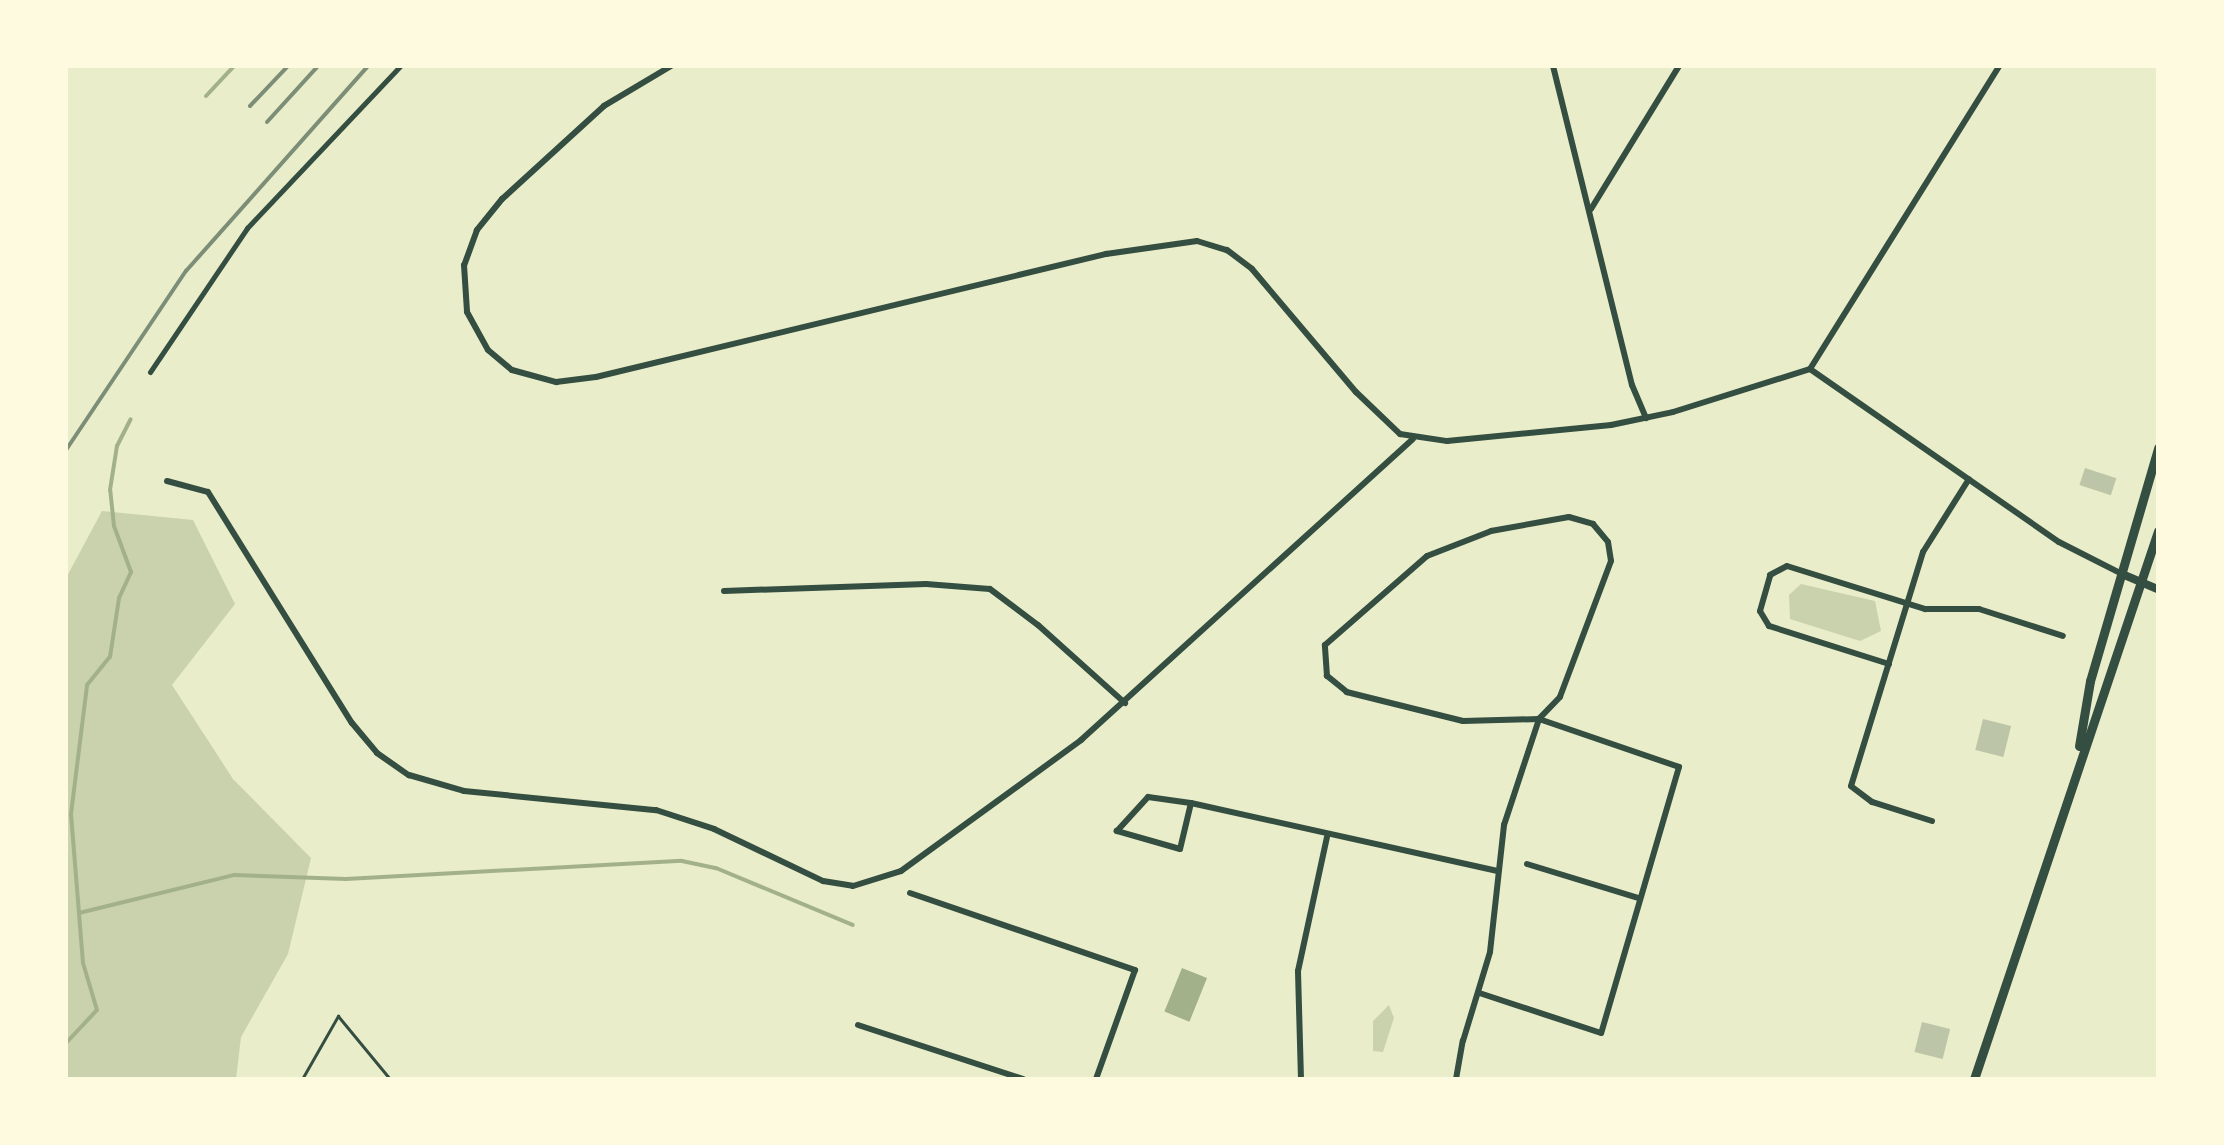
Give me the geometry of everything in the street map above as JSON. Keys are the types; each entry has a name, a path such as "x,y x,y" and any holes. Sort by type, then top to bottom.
{"main road":[{"path":"2077,761 2090,681 2158,448"},
{"path":"1974,1079 2077,761 2144,584 2158,531"}],"street":[{"path":"150,372 247,228 400,66"},
{"path":"671,66 625,89 593,114 502,199 477,230 464,265 467,312 488,350 512,370 556,382 596,377 1106,254 1197,241 1227,250 1252,269 1368,405 1400,434 1413,439 1547,433 1646,418 1810,369 1999,66"},
{"path":"1553,66 1632,385 1646,418"},
{"path":"1590,213 1606,178 1679,66"},
{"path":"1810,369 2059,542 2158,589"},
{"path":"167,481 208,492 352,723 377,753 409,775 464,791 656,810 714,829 838,885 865,885 901,871 1125,703 1413,439"},
{"path":"1932,821 1872,802 1851,786 1923,552 1969,479"},
{"path":"1456,1079 1494,926 1498,871 1513,790 1539,719 1560,697 1611,561 1608,542 1593,524 1569,517 1491,531 1427,556 1325,645 1327,676 1347,692 1463,721 1539,719 1679,767 1638,898 1601,1033 1479,993"},
{"path":"1889,664 1769,626 1761,603 1770,575 1787,566 1925,609 1979,609 2063,636"},
{"path":"724,591 926,584 990,589 1038,625 1125,703"},
{"path":"1191,803 1180,849 1117,831 1148,797 1191,803 1327,837 1498,871"},
{"path":"1301,1079 1298,971 1327,837"},
{"path":"1527,864 1638,898"},
{"path":"910,893 1135,970 1096,1079"},
{"path":"858,1025 1023,1079"}],"lane":[{"path":"302,1079 338,1016 390,1079"}],"shaded area":[{"path":"102,511 193,520 235,604 172,685 233,779 311,858 288,954 241,1037 236,1079 66,1079 66,578"},
{"path":"1801,584 1875,601 1881,631 1860,641 1790,619 1789,595"},
{"path":"1182,968 1207,978 1189,1022 1164,1012"},
{"path":"1389,1005 1394,1018 1383,1052 1373,1051 1373,1021"}],"building":[{"path":"2085,468 2116,478 2111,495 2079,485"},
{"path":"1983,719 2011,726 2003,757 1975,750"},
{"path":"1922,1022 1950,1029 1943,1059 1915,1052"}],"waterway":[{"path":"206,96 234,66"},
{"path":"66,1043 97,1010 83,963 71,814 87,685 110,657 119,598 131,572 114,526 110,490 117,446 131,419"},
{"path":"79,913 234,875 346,879 682,861 716,868 853,925"}],"railway":[{"path":"250,106 288,66"},
{"path":"267,122 318,66"},
{"path":"66,450 186,271 368,66"}]}
